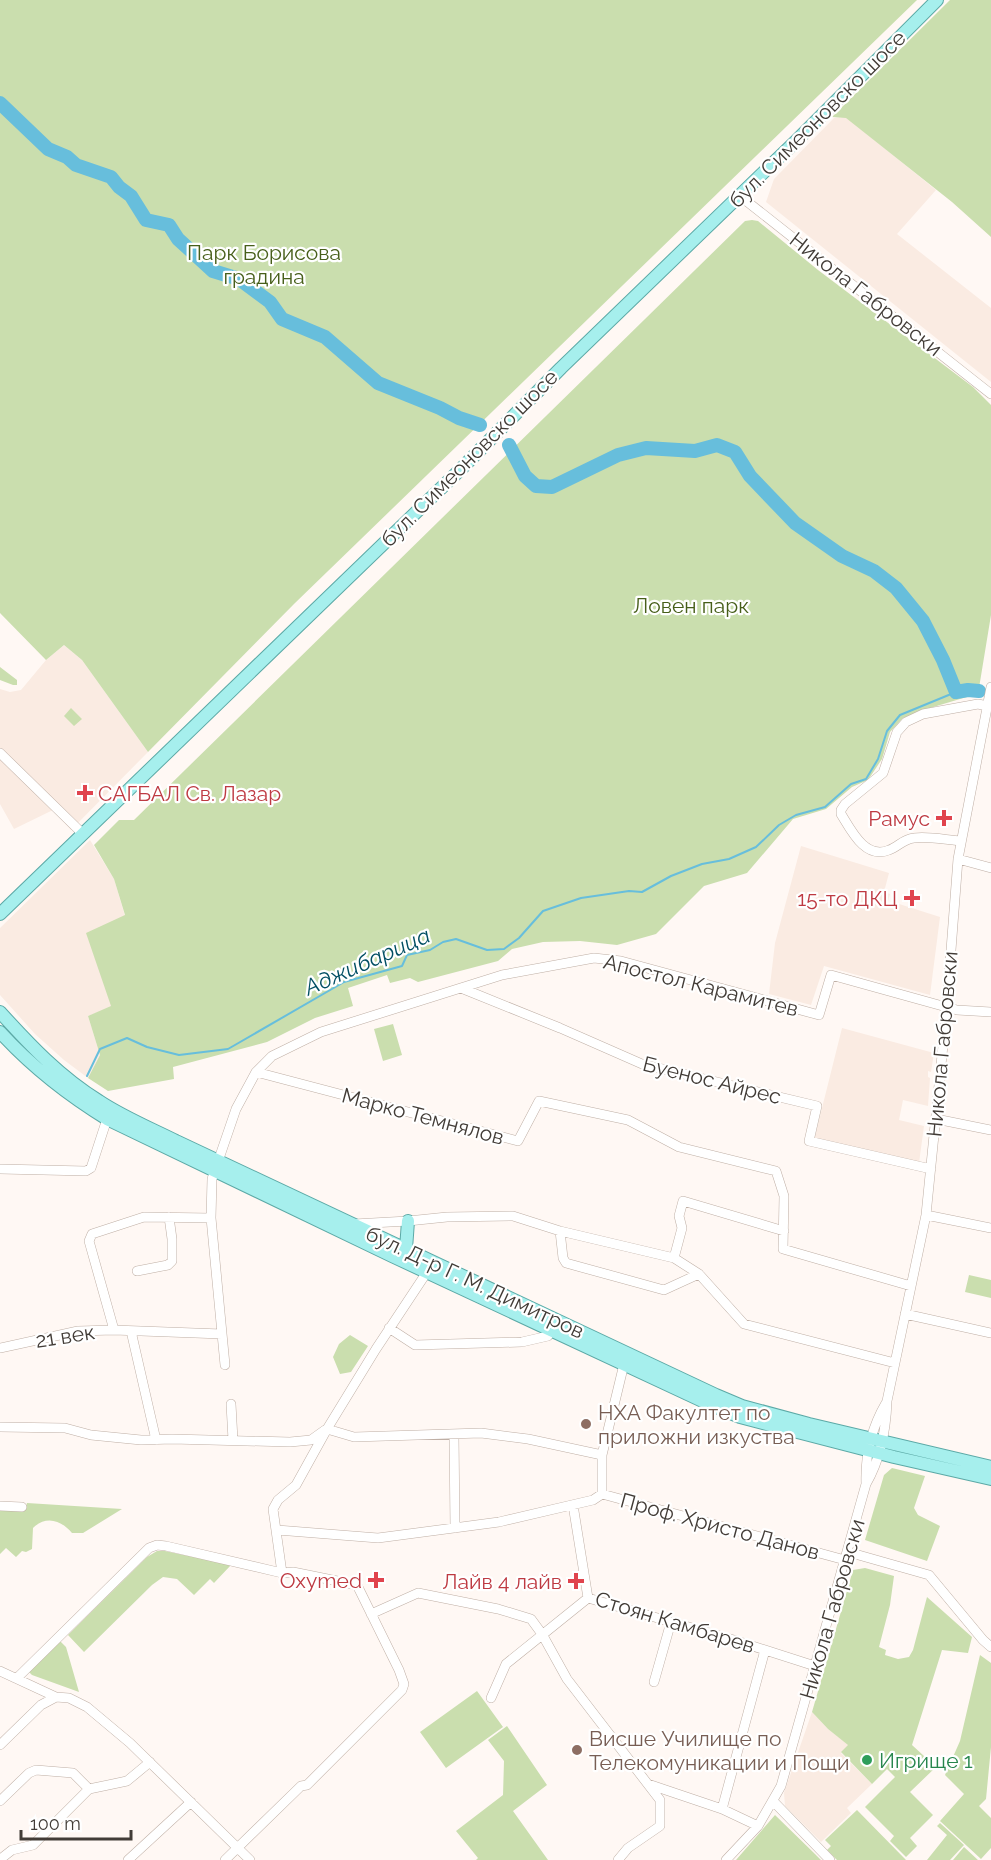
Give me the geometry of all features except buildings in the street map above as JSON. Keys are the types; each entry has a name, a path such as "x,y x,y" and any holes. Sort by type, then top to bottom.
{"main road":[{"name":"бул. Симеоновско шосе","path":"0,914 463,467 569,360 740,196 937,0"},
{"name":"бул. Д-р Г. М. Димитров","path":"0,1012 41,1056 88,1094 116,1111 215,1166 427,1272 624,1364 740,1417 876,1446 991,1467"},
{"name":"бул. Д-р Г. М. Димитров","path":"0,1032 45,1075 107,1119 352,1224 742,1406 991,1479"},
{"path":"406,1249 408,1221"}],"street":[{"name":"Никола Габровски","path":"740,196 991,394"},
{"name":"Никола Габровски","path":"726,1860 758,1826 781,1786 866,1484 866,1466 876,1446 877,1419 887,1401 926,1215 958,859 991,687"},
{"path":"961,841 915,837 905,839 888,851 879,852 860,844 841,814 841,810 845,804 884,773 897,732 906,722 923,714 978,704 987,706"},
{"path":"0,753 83,834"},
{"path":"958,859 991,868"},
{"name":"Апостол Карамитев","path":"225,1365 212,1218 215,1166 236,1109 256,1072 272,1056 321,1032 502,975 594,958 621,962 819,1015 831,975 957,1010 991,1012"},
{"name":"Буенос Айрес","path":"460,988 642,1064 817,1106 809,1141 931,1170"},
{"name":"Марко Темнялов","path":"256,1072 518,1141 539,1101 628,1120 680,1147 776,1171 784,1196 783,1249 911,1286"},
{"path":"0,1169 86,1171 91,1168 107,1119"},
{"path":"936,1119 991,1130"},
{"path":"674,1258 682,1228 679,1216 683,1202 784,1231"},
{"path":"926,1215 991,1228"},
{"path":"137,1271 168,1265 172,1261 169,1216"},
{"path":"352,1224 447,1217 513,1216 560,1231 674,1258 699,1274 744,1324 895,1363"},
{"path":"114,1330 89,1238 92,1234 144,1217 212,1218"},
{"path":"560,1231 563,1258 566,1263 664,1290 699,1274"},
{"path":"282,1573 273,1509 278,1500 296,1485 327,1429 389,1328 427,1272"},
{"path":"905,1314 991,1333"},
{"path":"389,1328 415,1345 522,1342 548,1336 551,1330"},
{"name":"21 век","path":"0,1348 72,1332 114,1330 222,1334"},
{"path":"131,1331 156,1440"},
{"path":"602,1494 602,1455 624,1364"},
{"path":"231,1404 233,1440"},
{"path":"0,1427 65,1428 91,1435 156,1440 290,1442 311,1440 327,1429"},
{"path":"327,1429 354,1437 481,1433 528,1439 602,1455"},
{"path":"454,1434 455,1528"},
{"name":"Проф. Христо Данов","path":"277,1530 378,1538 499,1522 593,1500 602,1494 929,1575 991,1647"},
{"name":"Стоян Камбарев","path":"573,1505 588,1598 815,1666"},
{"path":"0,1506 22,1507"},
{"path":"16,1678 149,1548 157,1545 282,1573 293,1572 357,1585 399,1670 404,1684 402,1690 307,1785 301,1786 225,1860"},
{"path":"371,1614 418,1593 527,1616 542,1634 567,1680 660,1800 660,1826 628,1848 618,1860"},
{"path":"491,1698 506,1664 588,1598"},
{"path":"654,1682 671,1622"},
{"path":"722,1809 765,1650"},
{"path":"0,1671 56,1697 69,1698 87,1707 150,1762 250,1860"},
{"path":"0,1745 41,1705 56,1697"},
{"path":"1,1860 12,1850 33,1845 89,1789 127,1781 150,1762"},
{"path":"0,1801 29,1773 36,1770 73,1773 89,1789"},
{"path":"648,1784 722,1809 758,1826"},
{"path":"773,1801 830,1860"},
{"path":"128,1860 191,1802"}],"shaded area":[{"path":"846,117 936,190 897,234 991,308 991,382 766,202 774,179 834,118"},
{"path":"64,645 82,660 148,752 71,830 53,810 14,829 0,804 0,689 10,692 21,690 46,660"},
{"path":"90,840 114,879 125,916 112,1007 88,1016 100,1055 88,1078 35,1034 0,995 0,928"},
{"path":"801,846 889,873 884,892 890,894 887,905 895,907 896,903 940,917 930,995 824,966 811,1005 769,994 775,943"},
{"path":"842,1028 934,1053 931,1072 928,1071 930,1078 928,1106 903,1100 899,1120 924,1126 919,1163 814,1140"},
{"path":"812,1712 828,1729 849,1745 841,1753 872,1784 847,1808 851,1813 821,1842 785,1806 784,1793"}],"green space":[{"name":"Парк Борисова градина","path":"0,0 917,0 294,604 148,752 82,660 64,645 46,660 0,613"},
{"path":"950,0 991,0 991,237 952,202 846,118 832,117"},
{"name":"Ловен парк","path":"745,221 758,221 818,270 973,387 991,405 991,615 979,688 970,696 903,718 890,732 882,759 868,780 852,787 826,809 793,819 747,873 704,886 656,934 617,945 580,941 543,942 512,949 498,961 418,982 410,978 390,983 387,975 348,988 353,1006 315,1018 267,1042 173,1067 174,1079 108,1091 88,1078 100,1055 88,1016 111,1006 86,933 125,915 114,879 94,845 119,820 134,820"},
{"path":"0,667 17,680 17,685 0,680"},
{"path":"71,708 82,719 74,726 64,716"},
{"path":"393,1024 402,1055 383,1061 374,1029"},
{"path":"969,1275 991,1280 991,1298 965,1292"},
{"path":"350,1335 368,1346 351,1372 340,1374 333,1357 339,1344"},
{"path":"892,1468 925,1476 914,1508 918,1515 940,1526 927,1561 865,1540 884,1475"},
{"path":"27,1503 122,1509 83,1533 72,1533 58,1522 43,1521 33,1528 32,1549 22,1551 16,1557 6,1548 0,1554 0,1509 25,1510"},
{"path":"157,1551 231,1565 214,1583 210,1579 194,1595 177,1579 163,1577 84,1652 68,1635 147,1557"},
{"path":"865,1568 894,1576 890,1605 879,1647 886,1650 885,1655 898,1659 909,1657 913,1650 927,1597 972,1637 968,1653 942,1650 912,1745 936,1767 910,1792 933,1815 910,1838 917,1846 906,1857 890,1841 894,1836 865,1807 895,1777 887,1769 872,1784 841,1752 848,1745 812,1712 853,1570"},
{"path":"59,1640 66,1647 79,1692 29,1672"},
{"path":"980,1655 991,1663 991,1747 986,1799 979,1806 991,1818 991,1848 981,1859 940,1821 964,1794 945,1775 960,1741"},
{"path":"477,1691 503,1727 446,1768 420,1732"},
{"path":"507,1726 547,1785 513,1811 548,1860 476,1860 478,1858 456,1831 503,1795 504,1761 488,1740"},
{"path":"857,1810 906,1860 837,1860 827,1850 831,1846 825,1840"},
{"path":"775,1815 815,1854 821,1860 736,1860"},
{"path":"940,1823 964,1845 950,1860 927,1860 947,1835 937,1826"},
{"path":"964,1847 978,1860 953,1860"}],"waterway":[{"path":"0,103 48,149 67,157 76,165 111,177 131,196 146,220 169,225 178,239 213,271 239,279 270,302 282,319 325,337 378,383 480,425"},
{"path":"509,445 525,476 536,486 552,487 618,455 646,448 695,451 717,445 735,452 750,476 795,523 842,556 874,571 896,588 923,621 956,692 979,691"},
{"name":"Аджибарица","path":"87,1076 100,1049 127,1038 147,1047 179,1055 228,1049 344,982 402,966 407,955 430,950 443,942 456,939 487,950 504,949 519,938 543,911 581,898 629,891 642,892 671,876 702,864 729,859 756,847 779,825 796,815 825,807 851,784 866,779 878,759 887,731 900,715 956,692"}],"place":[{"name":"САГБАЛ Св. Лазар","path":"85,793"},
{"name":"Рамус","path":"944,818"},
{"name":"15-то ДКЦ","path":"912,898"},
{"name":"НХА Факултет по приложни изкуства","path":"586,1424"},
{"name":"Oxymed","path":"376,1580"},
{"name":"Лайв 4 лайв","path":"576,1581"},
{"name":"Висше Училище по Телекомуникации и Пощи","path":"577,1750"},
{"name":"Игрище 1","path":"867,1760"}]}
